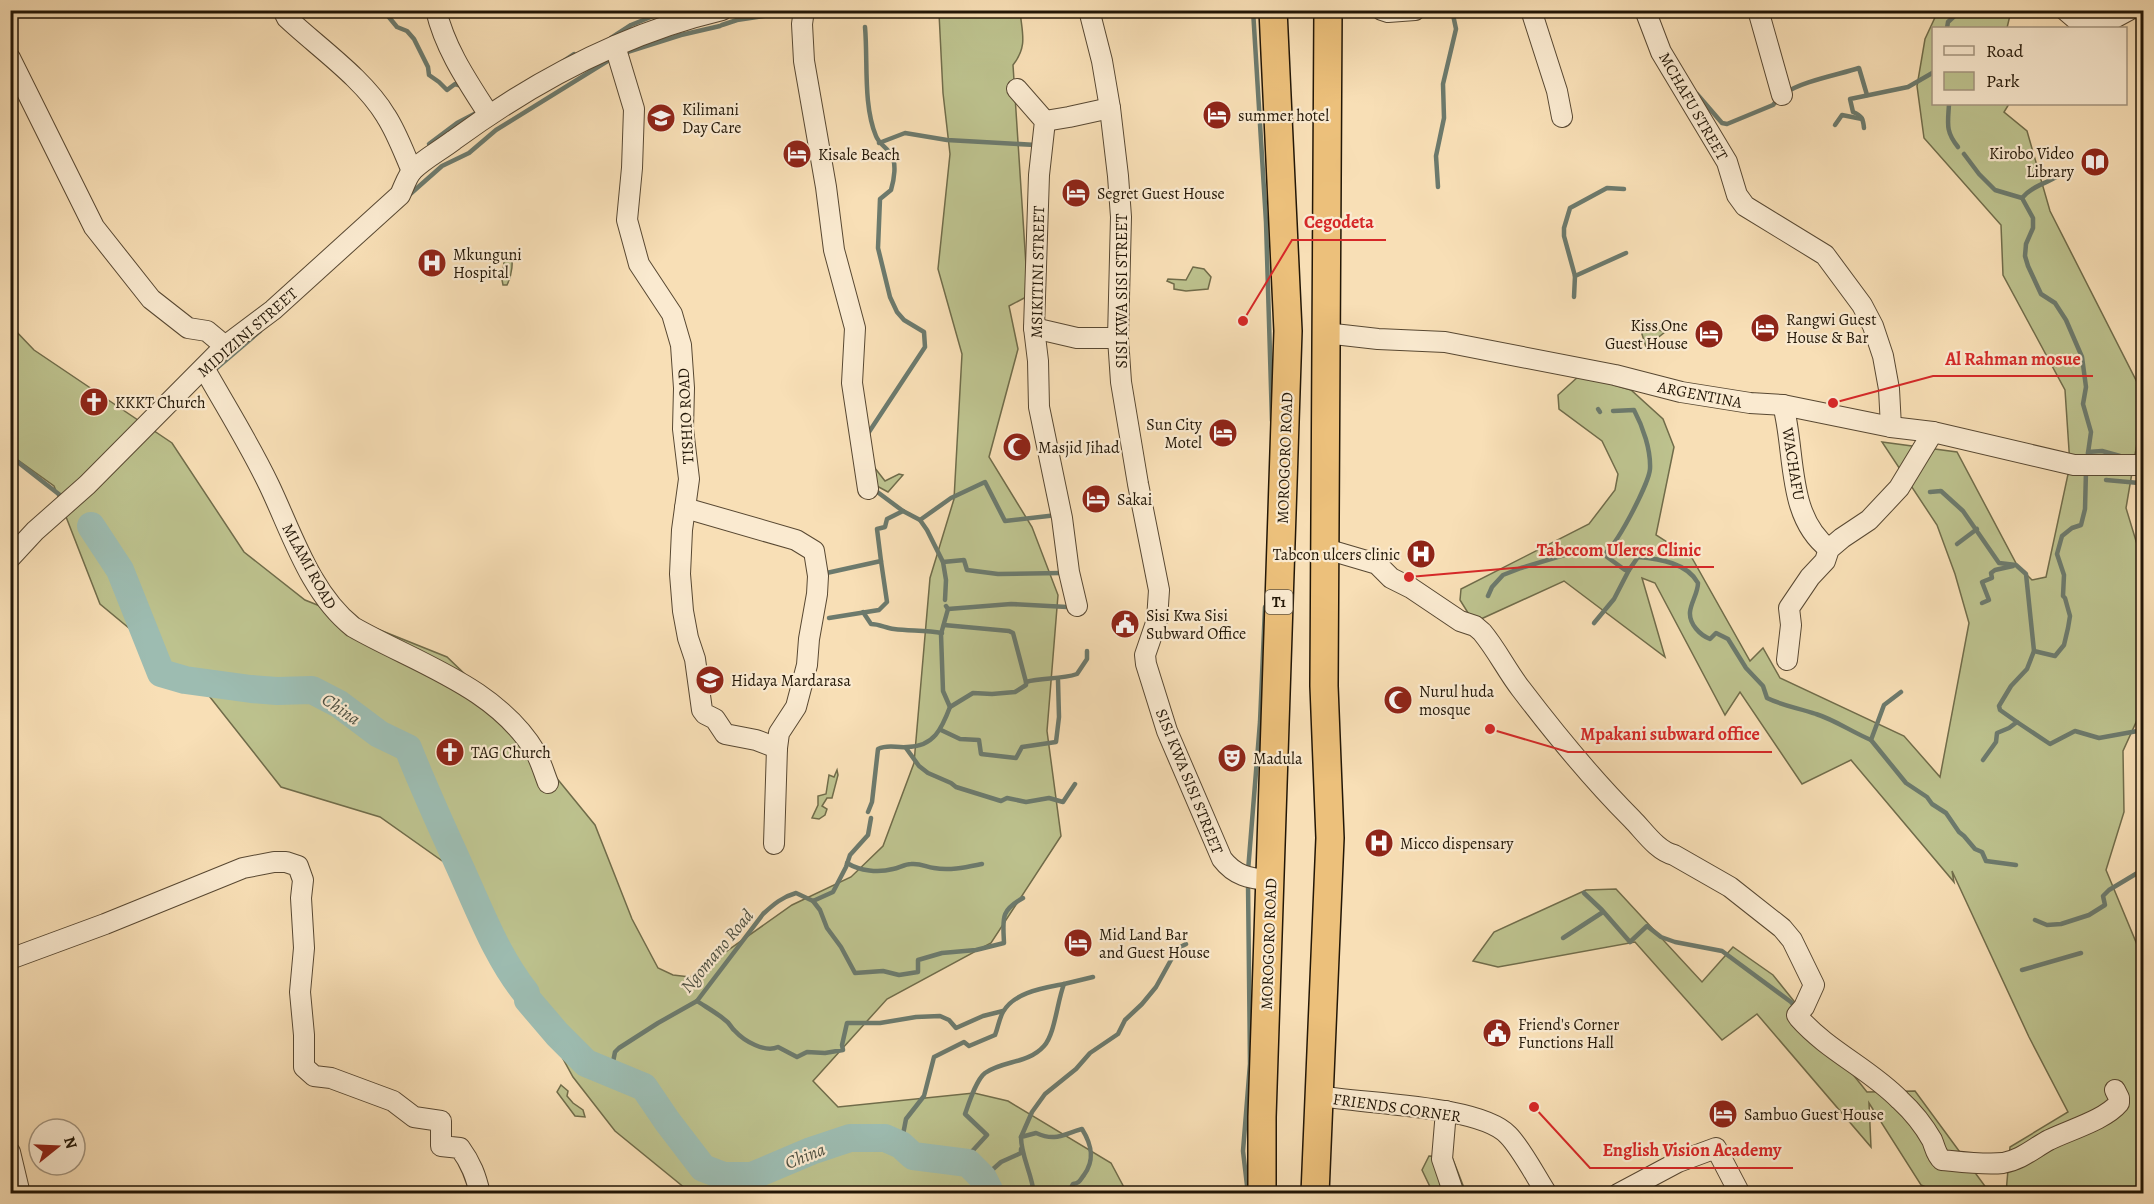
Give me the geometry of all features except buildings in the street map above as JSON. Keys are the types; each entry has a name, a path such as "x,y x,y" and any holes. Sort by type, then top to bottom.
{"highway":[{"name":"MOROGORO ROAD","path":"1262,1194 1262,1117 1288,331 1273,10"},
{"path":"1315,1194 1330,838 1324,686 1328,10"}],"street":[{"path":"283,10 287,18 355,79 387,116 412,171"},
{"path":"436,10 442,34 466,79 489,115"},
{"name":"MIDIZINI STREET","path":"10,558 35,531 87,485 225,346 273,310 400,195 412,171 489,115 558,75 615,46 658,29 722,10"},
{"path":"804,10 802,24 804,61 826,187 834,250 855,328 852,383 868,489"},
{"name":"SISI KWA SISI STREET","path":"1089,10 1102,61 1110,108 1121,217 1118,338 1121,382 1159,590 1159,607 1145,655 1146,664 1167,731 1222,859 1234,872 1248,878 1270,880"},
{"path":"1382,10 1388,12 1415,10"},
{"path":"1531,10 1557,91 1562,117"},
{"name":"MCHAFU STREET","path":"1645,10 1661,52 1727,162 1737,195 1744,206 1825,255 1868,315 1887,372 1891,427"},
{"path":"1758,10 1782,95"},
{"path":"2065,10 2086,27"},
{"path":"2091,27 2105,23 2128,10"},
{"name":"TISHIO ROAD","path":"615,46 634,109 627,220 639,264 672,314 681,345 684,388 683,429 689,479 682,530 680,574 683,611 688,638 695,658 702,710 715,719 725,734 756,740 777,748"},
{"path":"10,58 94,227 151,299 188,328 207,331 225,346"},
{"path":"1017,89 1045,121 1110,108"},
{"name":"MSIKITINI STREET","path":"1045,121 1039,175 1034,328 1038,361 1039,407 1077,606"},
{"path":"1034,328 1077,338 1118,338"},
{"name":"ARGENTINA","path":"1325,333 1378,339 1445,342 1615,375 1682,392 1750,403 1783,405 1891,427 1933,432 2074,465 2144,465"},
{"name":"MLAMI ROAD","path":"204,368 270,485 290,532 320,590 338,615 353,627 490,701 522,733 533,748 548,783"},
{"name":"WACHAFU","path":"1783,405 1788,422 1794,481 1805,519 1818,540 1829,549"},
{"path":"1787,660 1791,625 1789,608 1810,577 1825,561 1829,549 1869,520 1893,495 1910,472 1933,432"},
{"path":"686,508 796,540 814,551 818,576 817,594 807,665 796,707 779,733 774,844"},
{"path":"1326,549 1377,564 1390,578 1411,588 1460,621 1475,626 1482,632 1520,687 1561,739 1609,796 1649,837 1668,853 1730,887 1782,928 1792,940 1814,985 1797,1015 1799,1018 1820,1039 1860,1066 1901,1101 1932,1140 1942,1160 2005,1163 2015,1159 2046,1141 2108,1113 2119,1103 2120,1098 2115,1090"},
{"path":"10,958 105,924 243,868 280,862 298,866 303,880 301,898 303,948 300,992 304,1067 314,1076 331,1078 393,1101 414,1117 441,1121 441,1146 460,1148 476,1175 480,1194"},
{"name":"FRIENDS CORNER","path":"1320,1096 1446,1111 1481,1120 1508,1135 1546,1194"},
{"path":"1446,1111 1442,1159 1454,1194"},
{"path":"1618,1194 1669,1166 1716,1148 1740,1194"},
{"path":"10,1152 20,1194"}],"green space":[{"path":"930,11 1020,11 1022,45 1021,52 1013,65 1028,296 1009,306 1018,349 989,457 1032,527 1058,595 1047,731 1061,836 991,943 887,999 813,1081 838,1107 974,1093 1008,1101 1111,1163 1127,1193 691,1193 615,1131 573,1077 462,875 380,817 281,787 206,692 100,604 54,486 11,455 10,325 34,350 172,443 244,552 305,600 447,657 497,705 595,825 632,919 658,968 673,975 690,977 792,905 851,877 883,846 914,763 930,578 954,499 962,354 938,269 950,154 943,93 939,13"},
{"path":"1938,11 2011,11 2007,27 1932,27 1932,105 2008,105 2004,112 2027,131 2050,211 2143,394 2143,408 2126,508 2143,564 2143,707 2123,751 2124,812 2106,870 2143,959 2143,1193 2006,1193 2010,1147 2068,1112 2029,1037 1952,871 1954,882 1851,760 1802,784 1740,692 1725,715 1655,583 1642,578 1665,657 1564,581 1481,619 1498,661 1460,600 1461,589 1589,524 1615,490 1618,474 1602,441 1559,409 1558,395 1580,375 1631,390 1663,419 1674,447 1656,535 1692,558 1750,661 1763,648 1780,678 1904,736 1940,777 1969,623 1955,574 1937,525 1882,442 1957,452 2017,565 2032,580 2046,577 2070,465 2065,390 2003,275 2001,225 1924,138 1917,86 1925,39"},
{"path":"510,251 511,272 507,285 503,285 505,253"},
{"path":"1193,267 1204,269 1211,277 1208,289 1186,291 1174,289 1174,284 1167,281 1168,279 1186,280"},
{"path":"1653,328 1665,332 1646,347 1641,331"},
{"path":"871,463 885,481 899,474 903,475 888,492 875,485"},
{"path":"837,770 838,775 832,798 827,798 822,806 827,809 825,815 819,819 812,818 818,805 818,796 826,794 829,775 834,777"},
{"path":"1616,889 1702,982 1733,947 1773,975 1867,1092 1915,1091 1990,1193 1940,1193 1921,1185 1869,1103 1871,1147 1757,1014 1722,1040 1635,942 1498,967 1473,961 1494,932 1586,890"},
{"path":"561,1085 568,1091 567,1096 573,1103 583,1110 585,1117 575,1116 557,1092"},
{"path":"1429,1156 1452,1157 1466,1193 1433,1193 1422,1170"}],"waterway":[{"path":"383,10 397,27 407,31 414,39 428,67 429,75 447,90 455,84 462,86"},
{"path":"611,38 631,25 668,10"},
{"path":"1253,10 1266,222 1272,421"},
{"path":"1438,187 1436,156 1444,118 1443,84 1456,29 1452,10"},
{"path":"1947,27 1948,22 1961,10"},
{"path":"722,25 737,20 790,12"},
{"path":"621,54 681,35 720,26"},
{"path":"865,27 869,111 877,139 891,154 894,167 891,190 880,199 878,248 890,297 897,312 904,320 924,332 925,347 867,435"},
{"path":"562,62 574,54"},
{"path":"408,196 442,166 469,153 496,130 614,57"},
{"path":"1786,93 1810,82 1859,68 1867,95"},
{"path":"1864,128 1862,118 1853,112 1850,99 1908,87 1932,73"},
{"path":"1697,94 1722,123 1727,124 1773,105 1779,98"},
{"path":"1949,105 1949,131 1958,147"},
{"path":"429,144 457,123 480,111"},
{"path":"1835,125 1842,115 1862,119"},
{"path":"879,143 905,133 947,140 1036,145"},
{"path":"1964,154 1995,190 2022,198 2033,218 2033,228 2026,244 2025,256 2028,266 2041,294 2055,303 2066,320 2082,357 2086,387 2083,404 2091,432 2087,460"},
{"path":"2022,198 2031,190 2063,173"},
{"path":"1574,297 1575,276 1564,236 1570,208 1607,188 1624,189"},
{"path":"1575,276 1626,253"},
{"path":"212,372 260,331"},
{"path":"1613,411 1634,410 1646,439 1650,469 1631,515 1615,541 1603,554 1625,570 1629,570 1638,557 1672,563 1687,571 1698,583 1690,612 1693,625 1710,639 1716,633 1728,639 1746,668 1763,686 1767,698 1823,717 1871,740"},
{"path":"2088,452 2102,451 2120,456"},
{"name":"China","path":"10,456 65,499"},
{"path":"1983,760 1996,742 1997,733 2017,722 2000,710 1999,706 2011,686 2027,669 2034,651 2055,656 2064,645 2070,616 2063,596 2064,575 2057,554 2062,536 2072,528 2081,525 2085,509 2086,471"},
{"path":"2106,480 2139,483 2144,489"},
{"path":"920,520 951,498 985,482 1005,521 1057,515"},
{"path":"872,488 903,511 920,520 927,530 943,562 946,580 945,600"},
{"path":"1930,492 1941,491 1963,511 1999,563 2016,565 2026,574 2034,651"},
{"path":"822,574 881,561 877,529 885,527 887,519 903,511"},
{"name":"China","path":"91,526 120,570 161,673 185,680 251,689 312,690 339,704 379,734 408,748 486,926 508,968 526,993"},
{"path":"1957,544 1977,529"},
{"path":"1488,596 1492,587 1503,575 1521,568 1584,549 1603,554"},
{"path":"943,562 964,560 967,570 998,574 1061,573"},
{"path":"829,618 879,610 887,602 881,561"},
{"path":"1982,603 1989,600 1982,582 1992,578 1991,573 1995,570 2013,566"},
{"path":"1594,623 1614,599 1629,570"},
{"path":"948,609 1011,604 1067,607"},
{"path":"868,812 872,802 878,749 924,744 936,735 950,707 943,691 941,634 948,609 946,606"},
{"path":"1248,871 1260,722 1265,607"},
{"path":"863,612 871,624 894,629 942,633"},
{"path":"944,625 1013,633 1026,682 1077,674 1087,659 1087,651"},
{"path":"941,730 960,739 979,740 981,754 1016,758 1022,747 1056,742 1059,717 1058,680"},
{"path":"950,707 973,693 1015,692 1026,685 1026,682"},
{"path":"1901,692 1884,705 1871,740 1906,783 1946,813 1959,832 1975,849 1982,852 1986,861 2016,865"},
{"path":"2017,722 2050,744 2075,731 2099,738 2143,730"},
{"path":"906,748 919,766 928,773 956,787 1001,801 1007,798 1026,802 1049,798 1063,802 1075,784"},
{"name":"Ngomano Road","path":"611,1072 615,1052 619,1048 697,1001 763,914 775,904 796,893 813,901 833,892 850,855 868,835 871,818"},
{"path":"847,863 875,871 911,864 946,869 982,864"},
{"path":"2035,920 2047,925 2061,924 2089,915 2105,905 2103,896 2109,890 2139,872"},
{"path":"1248,882 1250,1064 1243,1151 1248,1194"},
{"path":"1584,893 1630,942 1647,926 1661,937 1675,942 1722,951 1791,1002 1797,1009"},
{"path":"813,901 855,973 883,971 899,975 918,972 918,960 942,953 976,950 1004,943 1003,927 1007,911 1023,898"},
{"path":"1563,938 1603,912"},
{"path":"1021,1137 1032,1112 1045,1094 1076,1069 1090,1053 1118,1034 1125,1020 1156,987 1177,949 1186,944"},
{"path":"2022,970 2081,953"},
{"path":"968,1163 966,1158 987,1135 965,1114 979,1081 985,1073 992,1069 1038,1052 1051,1034 1064,984 1093,977"},
{"path":"901,1145 906,1119 924,1096 934,1057 964,1042 969,1046 995,1035 1003,1012 1008,1005 1022,995 1064,984"},
{"name":"China","path":"528,1000 586,1063 644,1087 703,1168 724,1176 752,1176 811,1151 850,1138 885,1138 901,1145 913,1156 968,1163 983,1178 991,1194"},
{"path":"697,1001 727,1021 739,1035 749,1042 761,1047 778,1047 797,1057 807,1052 825,1053 843,1050 847,1023 880,1023 940,1016 949,1020 956,1028 983,1016 1003,1011"},
{"path":"1034,1194 1021,1137 1036,1133 1054,1137 1082,1129 1091,1152 1090,1164 1080,1181 1073,1184 1071,1188 1055,1194"},
{"path":"983,1178 1001,1162 1021,1153 1021,1149"}],"place":[{"name":"summer hotel","path":"1217,115"},
{"name":"Kilimani Day Care","path":"661,118"},
{"name":"Kisale Beach","path":"797,154"},
{"name":"Kirobo Video Library","path":"2095,162"},
{"name":"Segret Guest House","path":"1076,193"},
{"name":"Mkunguni Hospital","path":"432,263"},
{"name":"Cegodeta","path":"1243,321"},
{"name":"Rangwi Guest House & Bar","path":"1765,328"},
{"name":"Kiss One Guest House","path":"1709,334"},
{"name":"KKKT Church","path":"94,402"},
{"name":"Al Rahman mosue","path":"1833,403"},
{"name":"Sun City Motel","path":"1223,433"},
{"name":"Masjid Jihad","path":"1017,447"},
{"name":"Sakai","path":"1096,499"},
{"name":"Tabcon ulcers clinic","path":"1421,554"},
{"name":"Tabccom Ulercs Clinic","path":"1409,577"},
{"name":"Sisi Kwa Sisi Subward Office","path":"1125,624"},
{"name":"Hidaya Mardarasa","path":"710,680"},
{"name":"Nurul huda mosque","path":"1398,700"},
{"name":"Mpakani subward office","path":"1490,729"},
{"name":"TAG Church","path":"450,752"},
{"name":"Madula","path":"1232,758"},
{"name":"Micco dispensary","path":"1379,843"},
{"name":"Mid Land Bar and Guest House","path":"1078,943"},
{"name":"Friend's Corner Functions Hall","path":"1497,1033"},
{"name":"English Vision Academy","path":"1534,1107"},
{"name":"Sambuo Guest House","path":"1723,1114"}]}
